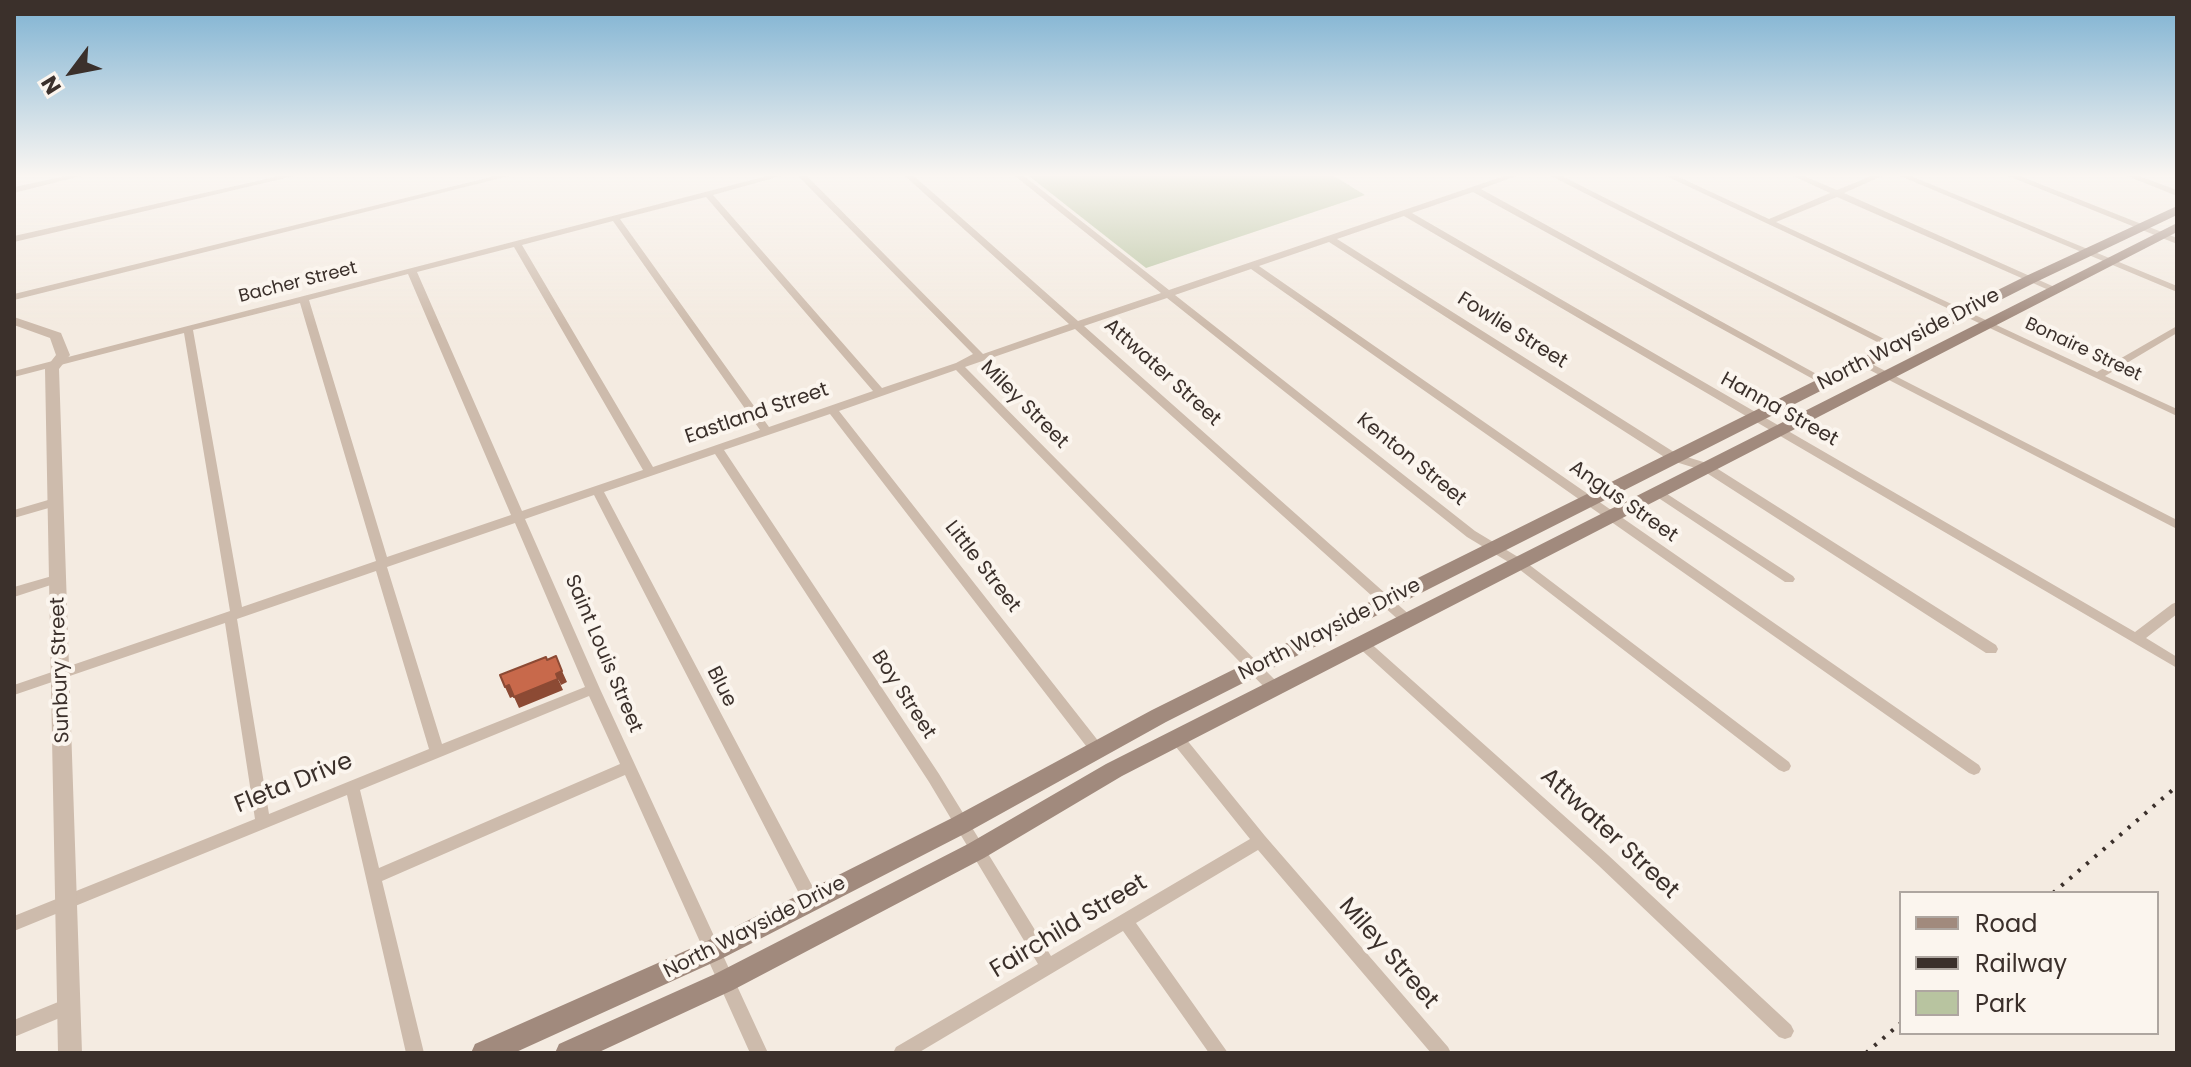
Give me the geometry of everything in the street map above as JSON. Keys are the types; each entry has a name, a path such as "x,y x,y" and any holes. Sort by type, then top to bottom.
{"main road":[{"name":"North Wayside Drive","path":"568,1053 724,982 976,851 1114,770 2054,289 2146,226"},
{"name":"North Wayside Drive","path":"484,1053 712,951 960,825 1159,716 2031,279 2100,257 2177,227"},
{"path":"1159,716 1177,738"}],"street":[{"path":"14,239 72,226"},
{"path":"14,297 303,226"},
{"name":"Bacher Street","path":"14,374 584,226"},
{"path":"621,226 767,432"},
{"path":"735,226 880,393"},
{"name":"Miley Street","path":"851,226 979,355 958,366 1274,688"},
{"name":"Attwater Street","path":"965,226 1407,620"},
{"name":"Kenton Street","path":"1083,226 1459,524 1519,563 1784,766"},
{"name":"Eastland Street","path":"14,690 1364,226"},
{"name":"Hanna Street","path":"1427,226 2177,663"},
{"path":"1541,226 1826,382"},
{"path":"1654,226 1895,347"},
{"name":"Bonaire Street","path":"1777,226 2177,413"},
{"path":"1910,226 2054,289"},
{"path":"2024,226 2177,289"},
{"path":"2136,226 2177,241"},
{"name":"Fowlie Street","path":"1329,238 1673,457 1706,467 1991,649"},
{"path":"516,243 650,472"},
{"name":"Angus Street","path":"1251,265 1974,769"},
{"name":"Saint Louis Street","path":"411,270 593,689 759,1053"},
{"path":"303,298 437,752"},
{"path":"14,321 56,336 63,355 58,362"},
{"path":"188,328 263,822"},
{"path":"2099,375 2177,329"},
{"name":"Sunbury Street","path":"58,362 52,369 70,1053"},
{"path":"1864,363 2177,525"},
{"name":"Little Street","path":"833,410 1098,751"},
{"name":"Boy Street","path":"718,449 934,778 1049,967"},
{"name":"Blue","path":"597,490 811,900"},
{"path":"1658,492 1789,579"},
{"path":"14,514 55,502"},
{"path":"14,592 59,578"},
{"path":"2136,639 2177,607"},
{"name":"Attwater Street","path":"1362,643 1592,850 1785,1031"},
{"name":"Fleta Drive","path":"14,924 593,689"},
{"name":"Miley Street","path":"1177,738 1260,841 1442,1053"},
{"path":"375,877 628,767"},
{"path":"352,786 415,1053"},
{"name":"Fairchild Street","path":"902,1053 1260,841"},
{"path":"1125,921 1219,1053"},
{"path":"14,1029 68,1006"}],"green space":[{"path":"1092,226 1273,226 1146,268"}],"building":[{"path":"556,656 562,671 556,674 558,679 514,697 509,685 505,687 500,675"}],"railway":[{"path":"2055,891 2177,786"},
{"path":"1866,1053 1899,1025"}]}
